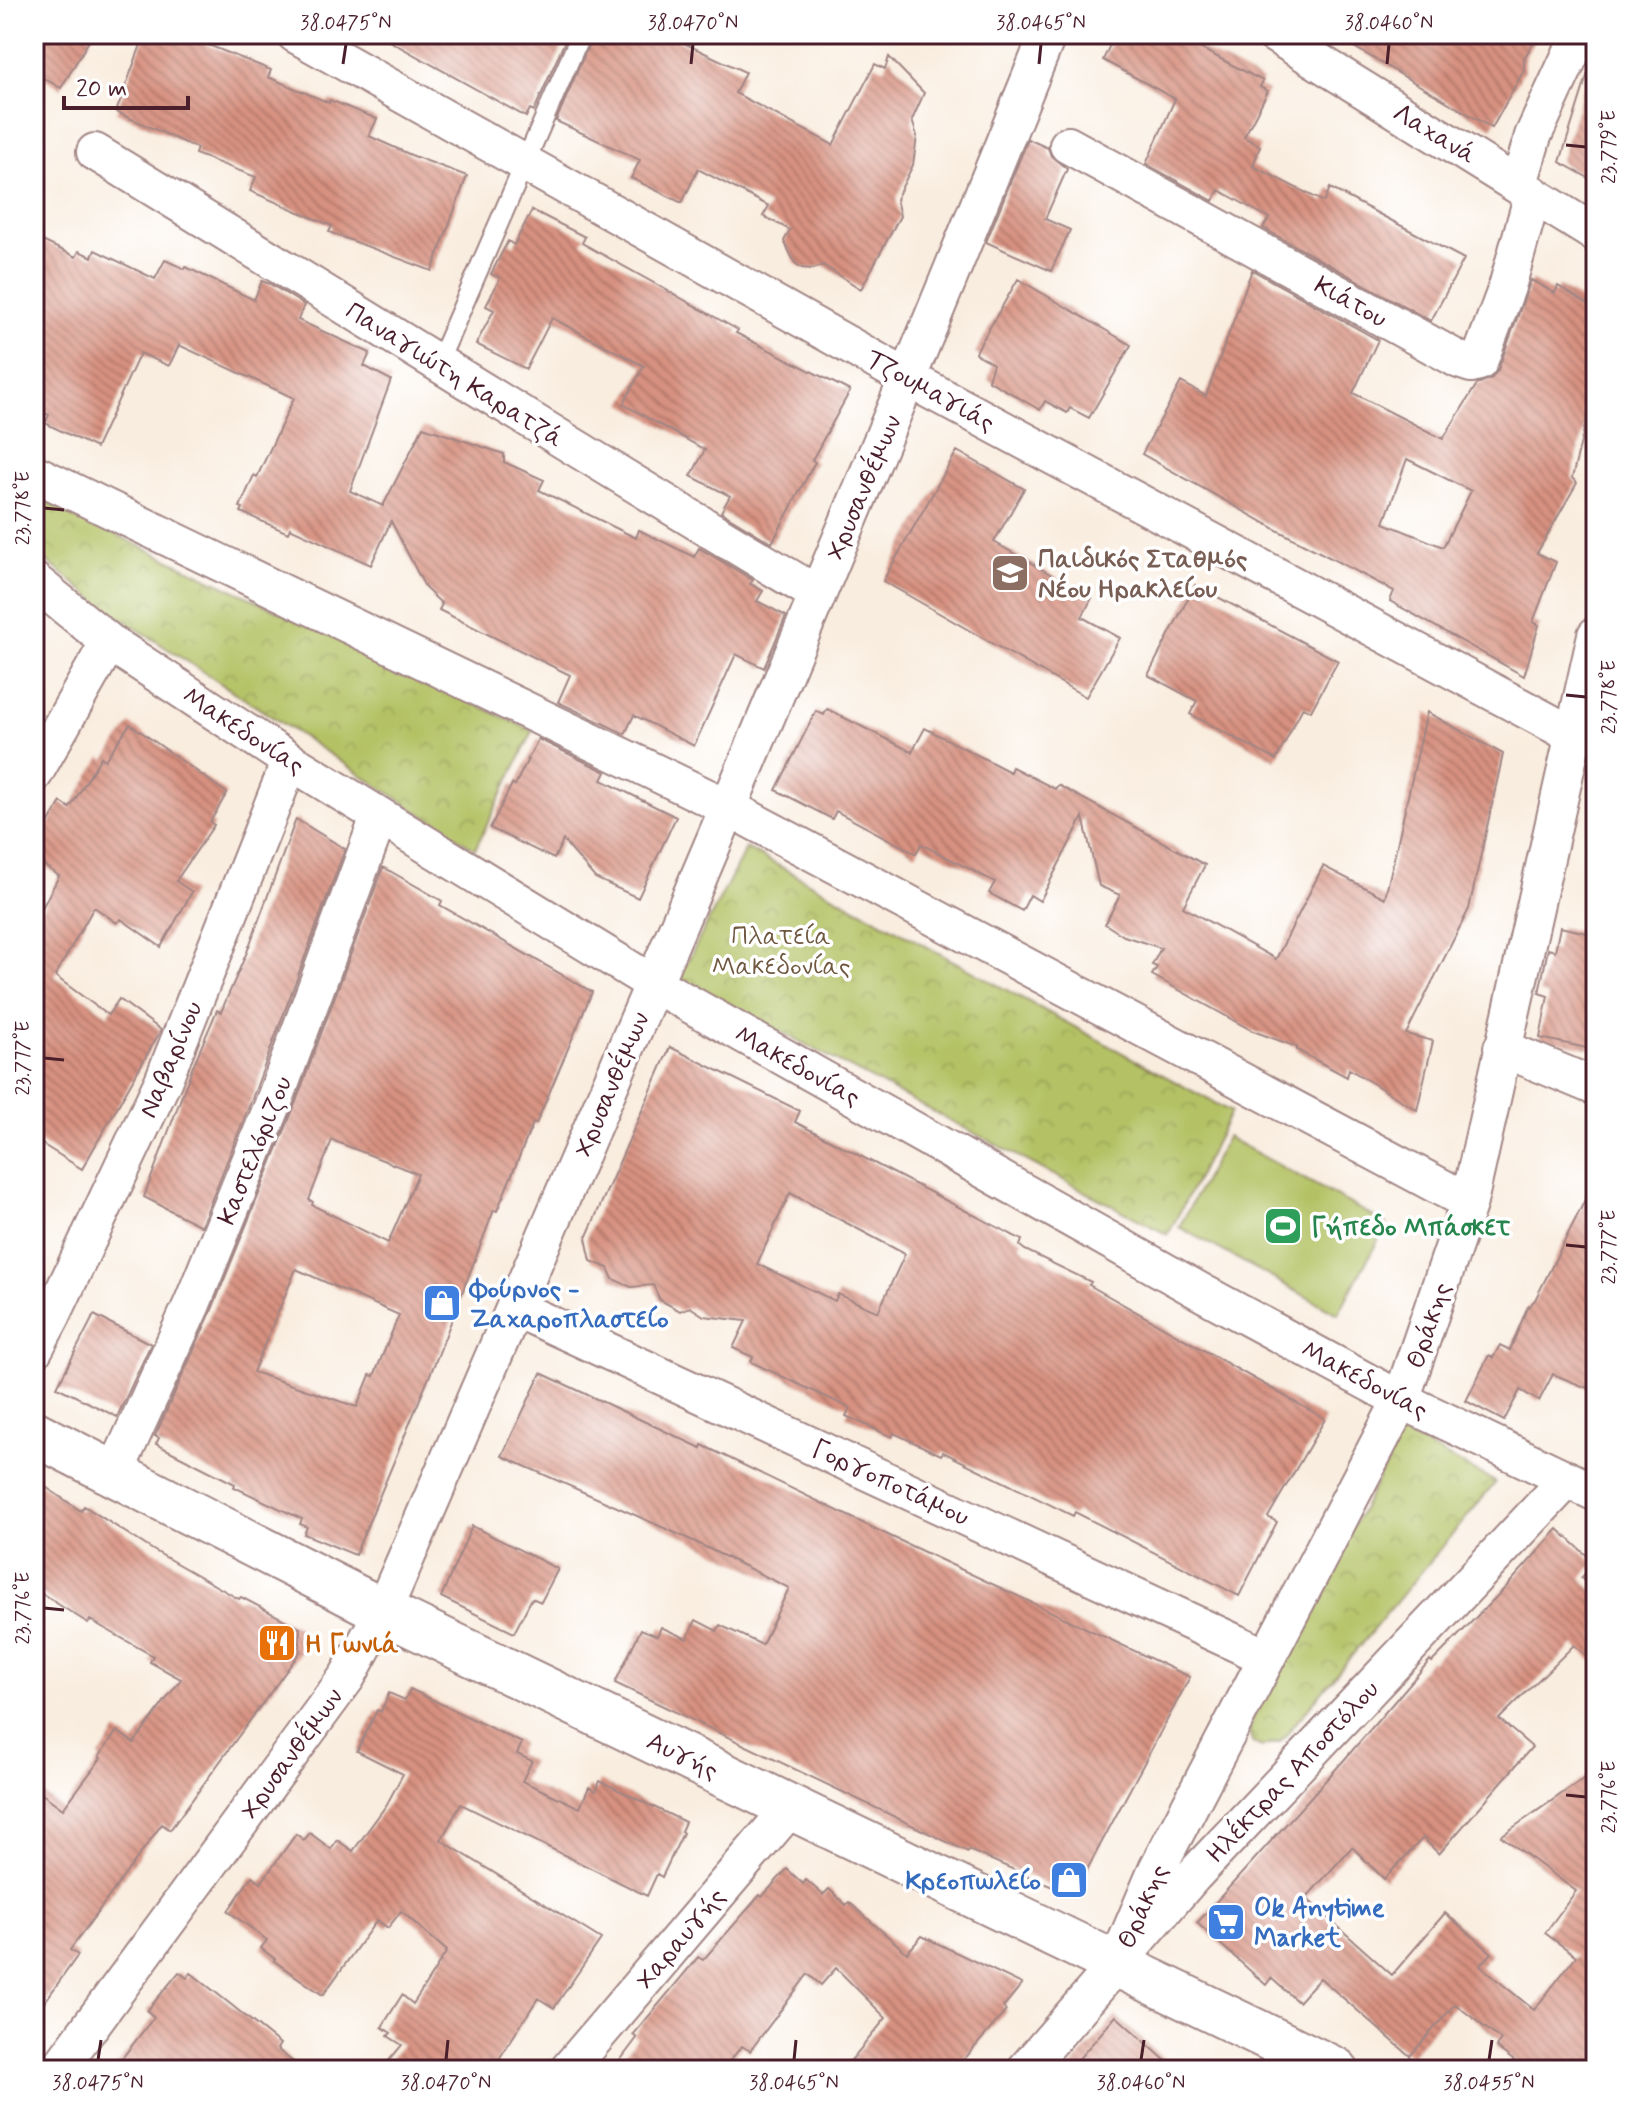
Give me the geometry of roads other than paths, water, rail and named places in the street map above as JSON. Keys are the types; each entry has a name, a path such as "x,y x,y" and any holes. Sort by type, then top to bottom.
{"street":[{"name":"Χρυσανθέμων","path":"58,2070 347,1677 383,1611 654,984 909,379 1048,34"},
{"name":"Λαχανά","path":"1274,34 1596,234"},
{"name":"Κιάτου","path":"1068,145 1445,353 1471,364 1479,362 1507,287 1533,136 1580,34"},
{"name":"Τζουμαγιάς","path":"301,35 909,379 1573,735"},
{"name":"Παναγιώτη Καρατζά","path":"95,152 583,454 817,594"},
{"path":"34,473 727,807 1469,1202"},
{"name":"Μακεδονίας","path":"34,581 109,642 290,761 654,984 1203,1293 1401,1400 1582,1486"},
{"name":"Θράκης","path":"1117,1963 1157,1869 1401,1400 1469,1202 1596,635"},
{"path":"34,774 109,642"},
{"name":"Ναβαρίνου","path":"34,1350 163,1081 290,761"},
{"name":"Καστελόριζου","path":"114,1475 192,1304 272,1107 379,817"},
{"path":"1502,1048 1596,1087"},
{"name":"Γοργοποτάμου","path":"515,1308 1266,1657"},
{"name":"Αυγής","path":"34,1433 383,1611 1336,2070"},
{"name":"Ηλέκτρας Αποστόλου","path":"1025,2070 1203,1865 1582,1486"},
{"name":"Χαραυγής","path":"568,2070 791,1807"}],"lane":[{"path":"438,363 581,34"}],"place":[{"name":"Παιδικός Σταθμός Νέου Ηρακλείου","path":"1010,573"},
{"name":"Γήπεδο Μπάσκετ","path":"1283,1226"},
{"name":"Φούρνος - Ζαχαροπλαστείο","path":"442,1303"},
{"name":"Η Γωνιά","path":"277,1643"},
{"name":"Κρεοπωλείο","path":"1069,1880"},
{"name":"Ok Anytime Market","path":"1226,1922"}],"park label":[{"name":"Πλατεία Μακεδονίας","path":"781,950"}]}
